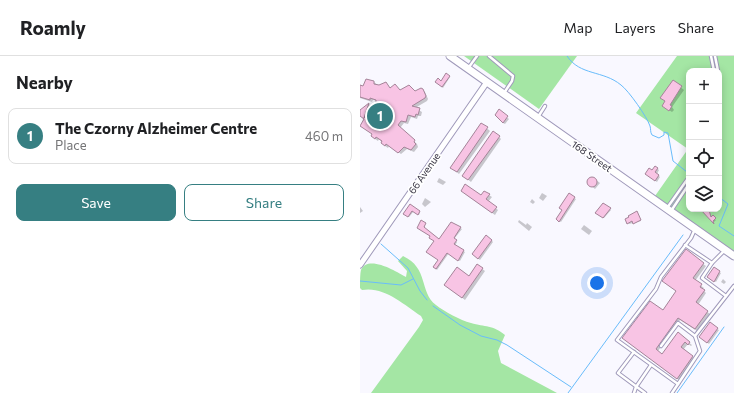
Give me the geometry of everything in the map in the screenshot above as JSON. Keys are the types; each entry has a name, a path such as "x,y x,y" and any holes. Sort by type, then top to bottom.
{"main road":[{"name":"168 Street","path":"450,56 734,256"}],"street":[{"name":"66 Avenue","path":"360,265 487,82"}],"lane":[{"path":"468,69 477,56"},
{"path":"489,56 513,76 512,81 504,94"},
{"path":"711,56 713,68"},
{"path":"715,56 717,68"},
{"path":"538,117 545,106"},
{"path":"669,210 686,182"},
{"path":"669,210 686,188"},
{"path":"678,384 617,340 656,289 660,276 696,229"},
{"path":"685,245 712,263"},
{"path":"725,250 712,263 702,278 726,296"},
{"path":"695,336 734,286"},
{"path":"661,346 678,323 695,336 700,351 672,393"},
{"path":"634,352 618,373 645,393"},
{"path":"634,393 636,387 651,365"}],"green space":[{"path":"464,56 577,56 539,109"},
{"path":"677,56 734,56 734,252 655,196 686,152 686,212 722,212 722,68 686,68 686,148 636,113"},
{"path":"403,256 417,267 427,294 436,305 462,320 493,328 505,335 498,351 501,363 557,393 371,393 423,320 421,316 386,293 370,289 362,290 360,288 361,270 370,264 376,264 390,268 406,277 407,271 398,261"}],"building":[{"path":"446,73 450,76 442,87 435,82 438,78 441,81"},
{"path":"366,79 374,81 374,84 379,85 386,82 390,88 395,84 400,90 409,85 415,91 421,88 423,89 426,96 425,98 412,106 420,108 418,115 416,114 415,117 408,115 406,122 401,121 398,125 415,140 414,142 416,144 411,150 404,147 398,153 386,144 385,146 381,143 382,141 376,137 375,139 371,136 372,134 360,126 364,119 360,116 360,110 369,103 364,118 376,102 376,100 370,98 370,100 360,97 360,85 363,86"},
{"path":"673,80 682,86 670,105 672,106 669,111 662,106 665,101 660,98"},
{"path":"499,109 508,116 503,123 495,115"},
{"path":"481,123 488,127 457,172 450,168"},
{"path":"493,131 500,136 468,180 462,176"},
{"path":"655,166 658,168 655,172 659,175 655,181 645,174 649,168 652,170"},
{"path":"590,177 594,177 596,178 596,186 590,187 587,184 587,180"},
{"path":"465,184 481,195 484,191 490,194 486,199 497,207 492,213 461,191"},
{"path":"569,193 575,197 559,222 556,219 562,210 559,208"},
{"path":"603,203 611,208 603,218 595,213"},
{"path":"410,204 420,211 418,215 412,211 408,217 403,214"},
{"path":"637,211 641,220 633,224 632,221 627,224 625,219"},
{"path":"703,212 710,212 711,217 713,215 716,218 713,221 714,224"},
{"path":"421,220 426,223 424,227 439,239 451,222 461,227 454,238 457,240 454,244 464,250 458,261 447,253 436,269 433,267 438,260 426,252 434,241 429,238 430,236 417,228"},
{"path":"486,235 492,240 478,259 472,254"},
{"path":"686,249 704,263 693,278 702,284 700,287 705,290 696,302 708,311 695,329 678,318 656,349 662,354 678,332 690,342 688,345 685,342 681,347 693,356 677,379 622,338 650,301 663,310 676,291 662,281"},
{"path":"477,264 483,268 462,298 444,285 457,267 469,276"},
{"path":"714,267 720,271 714,282 707,277"},
{"path":"710,322 718,328 707,343 699,337"}],"waterway":[{"path":"567,56 578,67 607,77 621,85 633,98 645,117 650,126 652,135 659,138 664,135 664,132 668,133 673,161 686,171"},
{"path":"722,199 728,204 719,226 734,236"},
{"path":"568,393 683,235"},
{"path":"381,244 408,268 420,291 427,300"},
{"path":"360,281 401,285 413,279"},
{"path":"433,306 460,325 481,336 497,340 507,345 571,387"},
{"path":"677,393 724,327"}],"place":[{"name":"The Czorny Alzheimer Centre","path":"380,116"}]}
